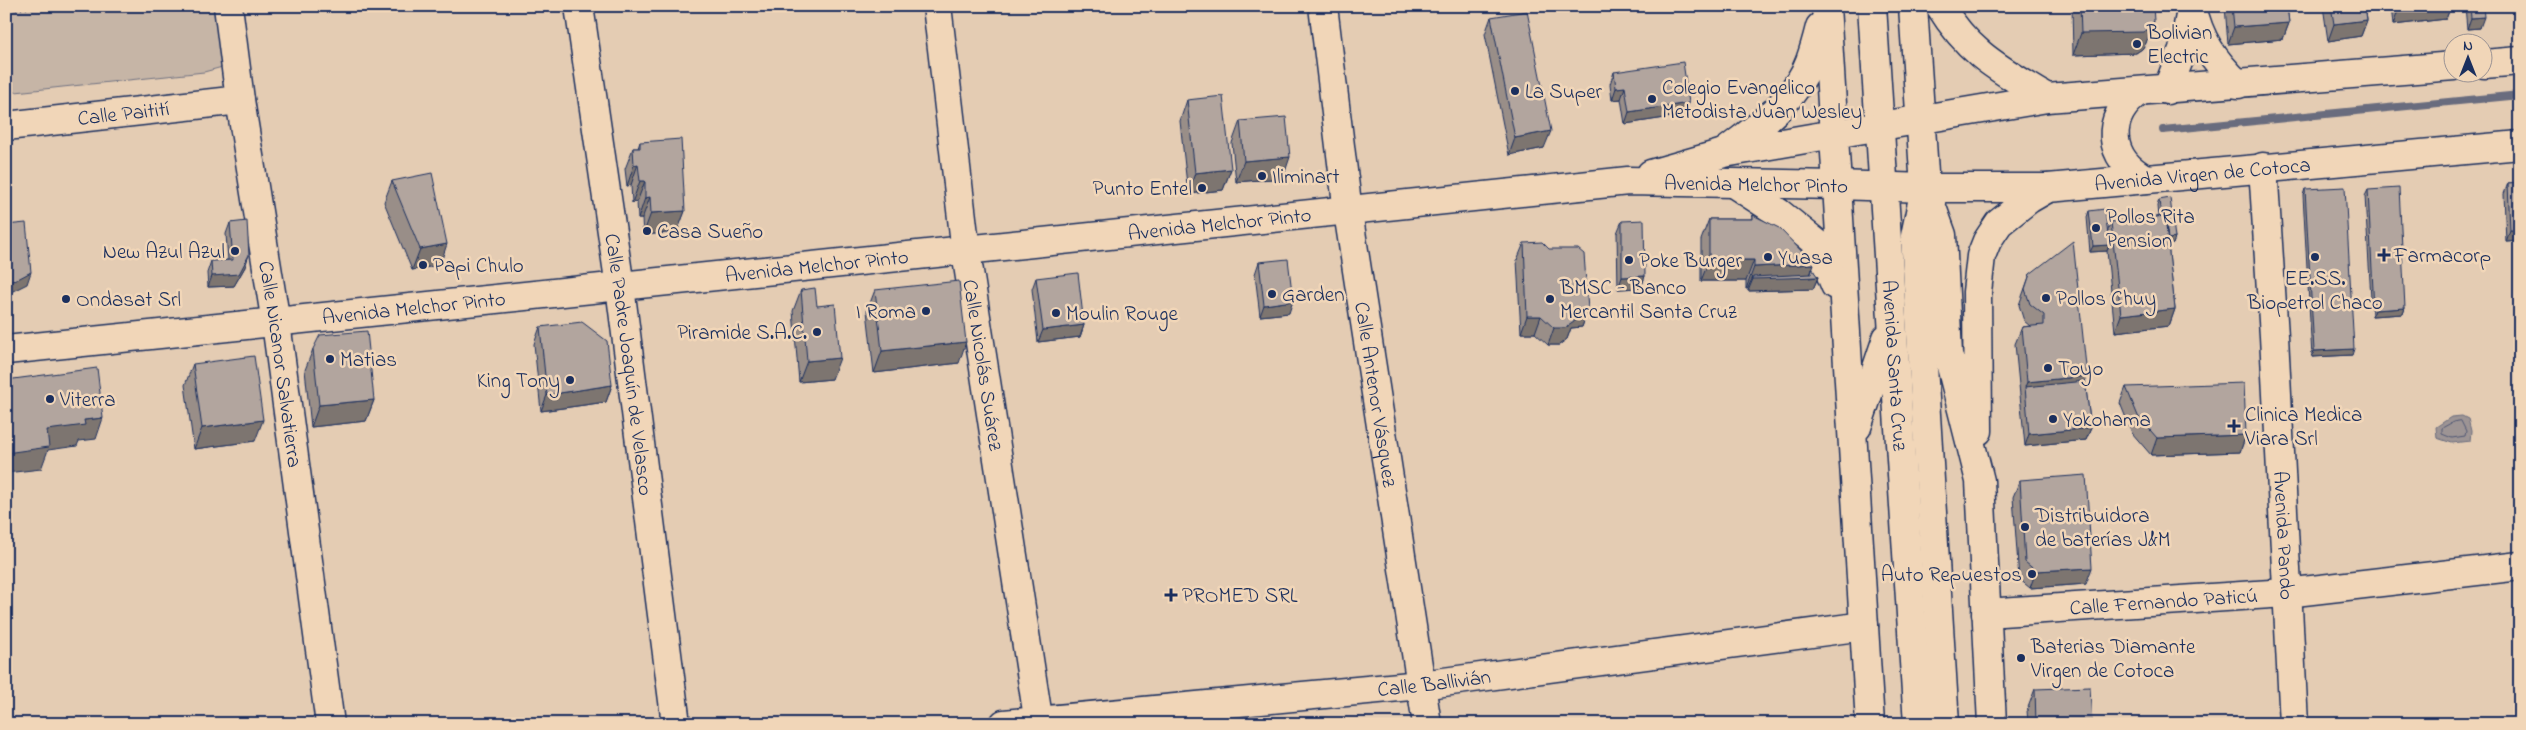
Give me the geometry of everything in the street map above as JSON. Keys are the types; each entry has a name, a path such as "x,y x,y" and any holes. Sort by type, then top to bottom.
{"main road":[{"name":"Calle Nicanor Salvatierra","path":"228,6 240,100 276,323 330,724"},
{"name":"Calle Padre Joaquín de Velasco","path":"579,6 620,287 676,724"},
{"name":"Calle Nicolás Suárez","path":"937,6 966,252 1039,722"},
{"name":"Calle Antenor Vásquez","path":"1323,6 1348,212 1427,724"},
{"path":"1824,6 1834,134 1870,724"},
{"path":"1724,153 1780,108 1794,91 1810,62 1822,22 1824,6"},
{"name":"Avenida Santa Cruz","path":"1872,6 1918,724"},
{"name":"Avenida Santa Cruz","path":"1913,6 1925,188 1915,236 1945,724"},
{"path":"1940,6 1954,30 1982,58 2047,98"},
{"path":"2192,6 2196,26 2206,48 2220,67 2238,84"},
{"path":"2167,90 2184,47 2192,6"},
{"path":"2494,63 2520,61"},
{"path":"1880,127 2047,98 2444,67"},
{"path":"2139,92 2127,102 2118,116 2115,138 2121,158 2132,170 2146,179"},
{"name":"Calle Paitití","path":"6,126 240,100"},
{"name":"Avenida Melchor Pinto","path":"1628,181 1724,153 1880,127"},
{"name":"Avenida Virgen de Cotoca","path":"1884,186 2048,188 2520,144"},
{"name":"Avenida Pando","path":"2263,167 2274,336 2294,724"},
{"name":"Avenida Melchor Pinto","path":"6,350 966,252 1628,181 1736,185 1884,186"},
{"path":"1736,185 1779,213 1819,245 1834,277 1845,323"},
{"name":"Avenida Santa Cruz","path":"1925,188 1942,235 1948,354 1980,481 1992,724"},
{"path":"1980,481 1977,343 1977,292 1980,263 1987,241 1999,223 2048,188"},
{"path":"1853,439 1892,324"},
{"name":"Calle Fernando Paticú","path":"1986,613 2286,593 2520,566"},
{"name":"Calle Ballivián","path":"1004,724 1422,686 1864,626"}],"path":[{"path":"6,10 44,6"}],"shaded area":[{"path":"6,6 218,6 226,66 204,72 6,93"}],"water":[{"path":"2462,416 2468,419 2471,431 2470,441 2452,443 2437,438 2436,427 2451,417"}],"building":[{"path":"2080,6 2153,6 2154,21 2150,28 2144,32 2081,33"},
{"path":"2232,6 2287,6 2289,23 2234,27"},
{"path":"2331,6 2365,6 2367,20 2334,24"},
{"path":"2399,6 2417,6 2399,8"},
{"path":"2470,6 2483,6 2484,17 2471,18"},
{"name":"La Super","path":"1527,11 1551,131 1515,138 1491,17"},
{"name":"Colegio Evangelico Metodista Juan Wesley","path":"1683,62 1689,103 1629,112 1625,87 1616,88 1614,72"},
{"path":"1223,96 1231,169 1195,173 1187,100"},
{"path":"1286,117 1290,157 1244,161 1240,121"},
{"path":"681,139 685,211 651,213 650,197 645,198 645,181 640,181 638,164 634,165 633,148 640,148 640,142"},
{"path":"432,173 447,244 420,249 392,181"},
{"path":"2520,182 2520,230 2510,230 2508,183"},
{"path":"2345,187 2354,349 2314,351 2305,189"},
{"path":"2399,188 2405,308 2374,310 2368,190"},
{"path":"2170,198 2175,238 2168,239 2165,216 2161,217 2159,200"},
{"name":"Pollos Rita Pension","path":"2105,209 2109,245 2093,246 2089,211"},
{"path":"1753,215 1779,228 1814,264 1754,267 1754,260 1709,260 1709,219 1753,219"},
{"path":"2165,216 2175,309 2121,315 2111,222"},
{"name":"Poke Burger","path":"1644,220 1645,276 1622,277 1622,221"},
{"path":"247,221 249,255 239,274 212,276 211,261 233,260 230,223"},
{"path":"26,223 31,272 16,280 6,282 6,225"},
{"path":"2073,241 2087,376 2027,382 2022,327 2044,325 2044,315 2030,304 2025,289 2030,274"},
{"name":"BMSC - Banco Mercantil Santa Cruz","path":"1542,242 1549,249 1578,249 1584,254 1588,310 1576,311 1574,322 1565,328 1554,328 1541,316 1527,316 1524,243"},
{"path":"1288,259 1293,301 1264,305 1259,262"},
{"path":"1812,269 1818,277 1753,279 1753,277 1811,274"},
{"name":"Moulin Rouge","path":"1078,273 1084,325 1043,330 1036,278"},
{"path":"959,281 966,342 882,351 875,290"},
{"path":"815,288 817,306 835,304 840,358 807,361 801,290"},
{"name":"King Tony","path":"582,322 607,341 612,385 547,395 540,327"},
{"path":"367,331 374,400 319,405 313,349 320,335"},
{"path":"254,356 263,420 202,428 193,364"},
{"path":"97,368 103,418 84,420 85,425 47,430 49,447 6,453 6,380"},
{"name":"Yokohama","path":"2085,381 2091,428 2029,434 2025,387"},
{"path":"2244,383 2246,435 2157,438 2138,416 2126,387"},
{"path":"2086,475 2092,568 2036,571 2025,562 2020,480"},
{"path":"2090,687 2092,724 2036,724 2035,689"}],"waterway":[{"path":"2163,130 2520,95"}],"place":[{"name":"Bolivian Electric","path":"2137,44"},
{"name":"La Super","path":"1515,91"},
{"name":"Colegio Evangelico Metodista Juan Wesley","path":"1652,99"},
{"name":"Iliminart","path":"1262,176"},
{"name":"Punto Entel","path":"1202,188"},
{"name":"Pollos Rita Pension","path":"2096,228"},
{"name":"Casa Sueño","path":"647,231"},
{"name":"New Azul Azul","path":"235,251"},
{"name":"Farmacorp","path":"2384,255"},
{"name":"Yuasa","path":"1768,257"},
{"name":"EE.SS. Biopetrol Chaco","path":"2315,257"},
{"name":"Poke Burger","path":"1629,260"},
{"name":"Papi Chulo","path":"423,265"},
{"name":"Garden","path":"1272,294"},
{"name":"Pollos Chuy","path":"2046,298"},
{"name":"Ondasat Srl","path":"66,299"},
{"name":"BMSC - Banco Mercantil Santa Cruz","path":"1550,299"},
{"name":"I Roma","path":"926,311"},
{"name":"Moulin Rouge","path":"1056,313"},
{"name":"Piramide S.A.C.","path":"817,332"},
{"name":"Matias","path":"330,359"},
{"name":"Toyo","path":"2048,368"},
{"name":"King Tony","path":"570,380"},
{"name":"Viterra","path":"50,399"},
{"name":"Yokohama","path":"2053,419"},
{"name":"Clinica Medica Viara Srl","path":"2234,426"},
{"name":"Distribuidora de baterías J&M","path":"2025,527"},
{"name":"Auto Repuestos","path":"2032,574"},
{"name":"PROMED SRL","path":"1171,595"},
{"name":"Baterias Diamante Virgen de Cotoca","path":"2021,658"}]}
